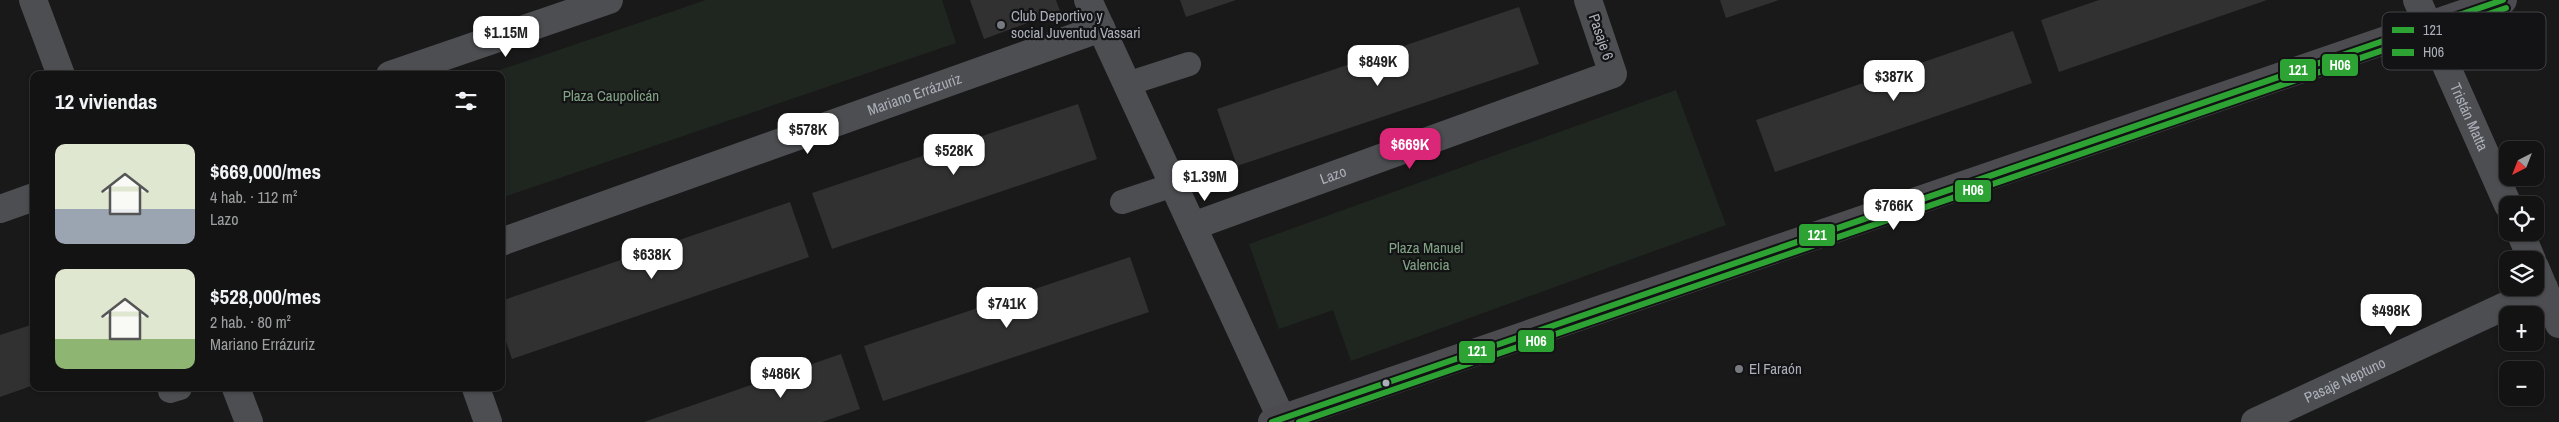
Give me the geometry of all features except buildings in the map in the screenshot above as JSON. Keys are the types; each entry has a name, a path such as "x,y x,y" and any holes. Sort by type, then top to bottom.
{"main road":[{"path":"2467,12 2503,0"},
{"path":"1278,421 2382,41"}],"street":[{"path":"33,0 60,71"},
{"path":"402,71 609,0"},
{"path":"1088,0 1193,226 1278,421"},
{"name":"Pasaje 6","path":"1588,0 1613,74"},
{"name":"Tristán Matta","path":"2417,0 2422,12"},
{"name":"Mariano Errázuriz","path":"505,241 1101,28"},
{"name":"Tristán Matta","path":"2450,70 2504,196"},
{"name":"Lazo","path":"1193,226 1613,74"},
{"path":"0,209 30,198"},
{"path":"2544,288 2559,324"},
{"name":"Pasaje Neptuno","path":"2255,422 2504,296"},
{"path":"237,391 249,422"},
{"path":"477,391 488,422"}],"lane":[{"path":"1127,84 1190,64"},
{"path":"1122,202 1173,184"}],"green space":[{"name":"Plaza Caupolicán","path":"706,0 942,0 956,43 505,197 505,71 497,71"},
{"name":"Plaza Manuel Valencia","path":"1676,90 1726,225 1351,361 1333,310 1279,329 1249,244"}],"transit line":[{"name":"121","path":"2468,12 2503,0"},
{"name":"H06","path":"2494,12 2506,8"},
{"name":"121","path":"1272,422 2382,41"},
{"name":"H06","path":"1299,422 2382,51"}],"place":[{"name":"Club Deportivo y social Juventud Vassari","path":"1001,25"},
{"name":"El Faraón","path":"1739,369"}]}
